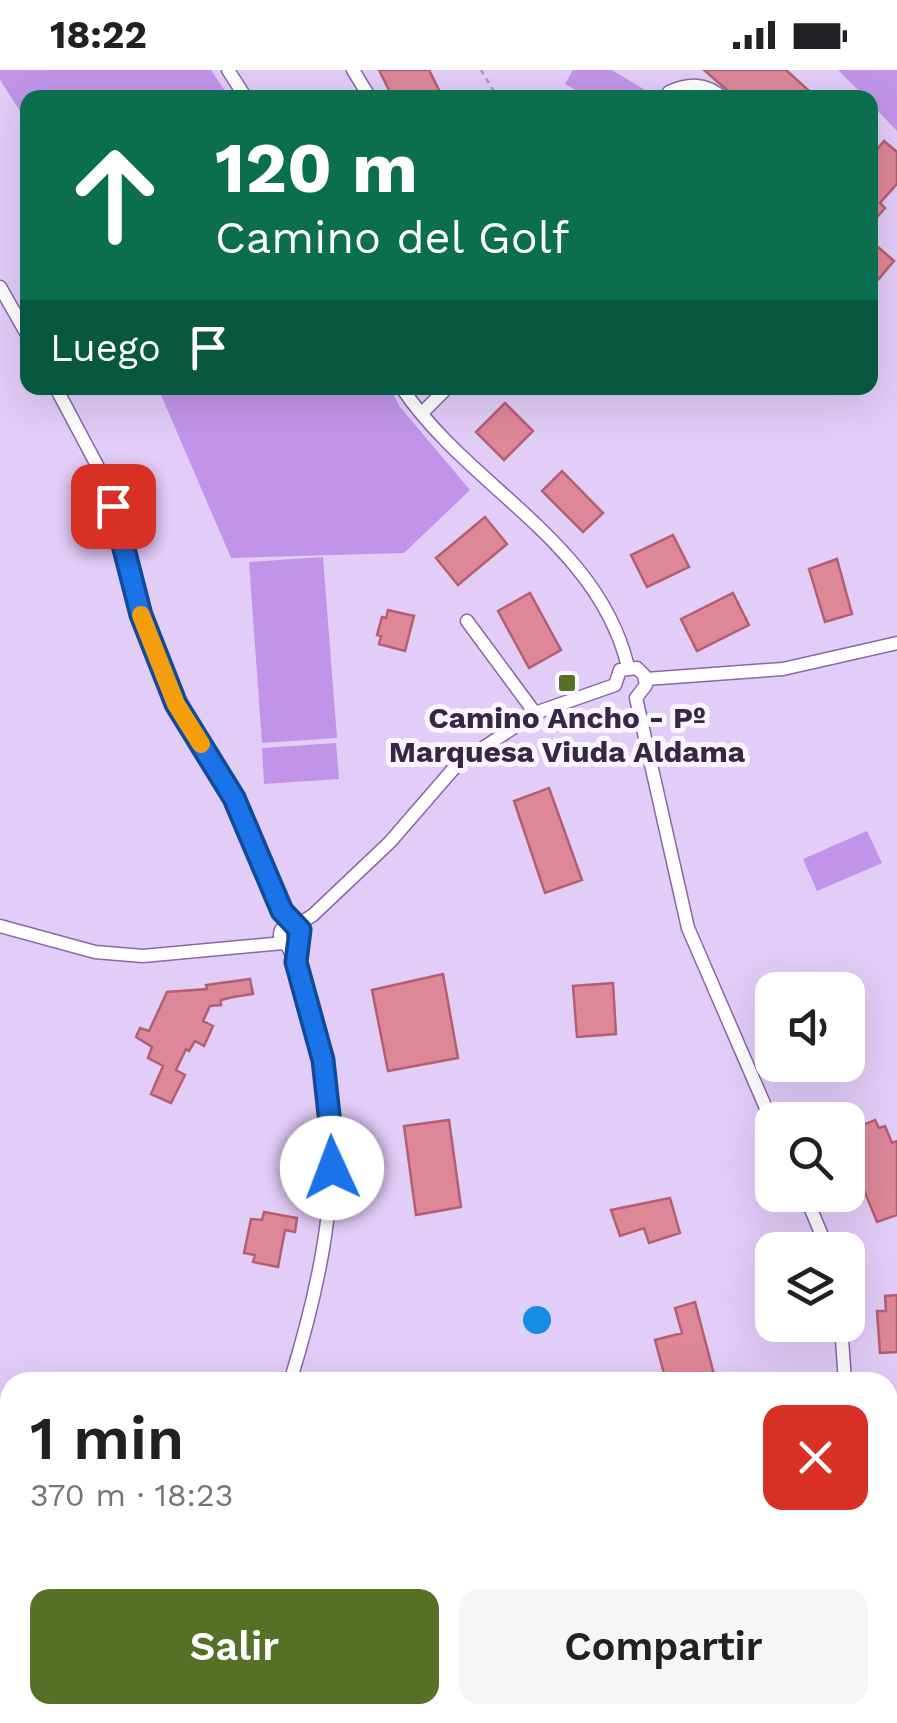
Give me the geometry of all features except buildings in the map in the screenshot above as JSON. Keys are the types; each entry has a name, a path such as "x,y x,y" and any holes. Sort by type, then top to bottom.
{"street":[{"path":"674,90 697,85 707,90"},
{"path":"0,287 20,322"},
{"path":"60,395 107,484 141,615 176,704 234,798 282,911 323,1060 332,1142 330,1220 292,1372"},
{"path":"408,395 576,562 601,600 628,667"},
{"path":"422,413 440,395"},
{"path":"467,621 535,713"},
{"path":"646,679 783,670 897,643"},
{"path":"628,667 637,668 646,679 644,690 636,698 625,698 615,685 618,674 628,667"},
{"path":"0,926 94,952 143,956 254,944 290,935 390,842 455,767 535,713 615,685"},
{"path":"636,698 688,928 763,1102"},
{"path":"842,1342 844,1372"}],"shaded area":[{"path":"0,70 211,70 224,90 20,90 20,111 0,80"},
{"path":"573,70 612,70 645,90 576,90 565,84"},
{"path":"838,70 897,70 897,131 878,111 878,90 858,90"},
{"path":"161,395 394,395 470,490 404,553 231,558"},
{"path":"323,557 337,738 262,743 249,562"},
{"path":"336,743 339,779 264,784 262,748"},
{"path":"867,831 882,863 817,891 803,859"}],"water":[{"path":"537,1306 547,1310 551,1320 547,1330 537,1334 527,1330 523,1320 527,1310"}],"slow traffic":[{"path":"141,615 176,704 201,744"}],"place":[{"name":"Camino Ancho - Pº Marquesa Viuda Aldama","path":"567,683"}],"route":[{"path":"113,506 141,615 176,704 234,798 282,911 300,930 296,962 323,1060 332,1168"}]}
